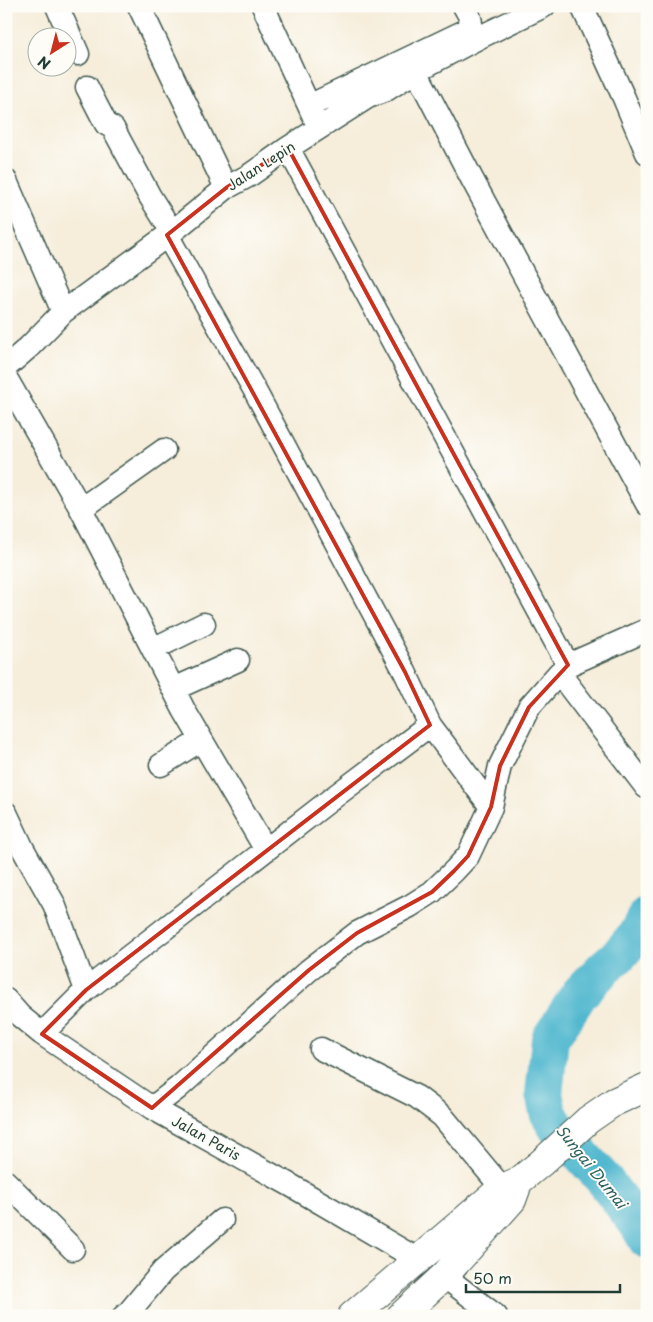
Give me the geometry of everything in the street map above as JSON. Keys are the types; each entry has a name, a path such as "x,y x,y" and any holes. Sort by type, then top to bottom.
{"main road":[{"path":"352,1316 417,1259 511,1190 588,1120 614,1102 647,1087"},
{"path":"400,1316 444,1276 511,1190"}],"street":[{"path":"58,6 67,28"},
{"path":"139,6 226,188"},
{"path":"263,6 320,129"},
{"path":"309,106 464,32 472,24 464,6"},
{"name":"Jalan Lepin","path":"6,367 29,347 63,312 170,233 226,188 250,175 288,148 368,97 386,90 416,71 544,6"},
{"path":"582,6 647,153"},
{"path":"416,71 647,504"},
{"path":"87,87 106,124 113,128 254,389 405,672 430,725 491,806"},
{"path":"288,148 563,669 646,787"},
{"path":"6,181 63,312"},
{"path":"6,378 81,509 184,710 266,850"},
{"path":"81,509 164,450"},
{"path":"153,650 204,624"},
{"path":"152,1108 178,1088 316,965 358,933 410,906 432,892 454,871 468,856 491,806 500,766 529,707 563,669 647,630"},
{"path":"174,689 238,660"},
{"path":"42,1034 86,990 430,725"},
{"path":"161,765 201,740"},
{"path":"6,813 22,849 54,904 86,990"},
{"name":"Jalan Paris","path":"6,1000 20,1016 42,1034 152,1108 292,1186 417,1259"},
{"path":"321,1048 417,1097 442,1116 511,1190"},
{"path":"6,1182 73,1249"},
{"path":"124,1316 163,1271 222,1220"},
{"path":"444,1276 496,1316"}],"highlighted area":[{"path":"288,148 568,665 529,707 500,766 491,807 468,856 454,871 432,892 357,933 309,970 152,1108 42,1034 86,990 430,725 405,672 167,235 226,188"}],"waterway":[{"name":"Sungai Dumai","path":"647,915 636,935 618,956 580,993 550,1039 544,1094 548,1112 557,1128 605,1181 639,1226 647,1240"}]}
